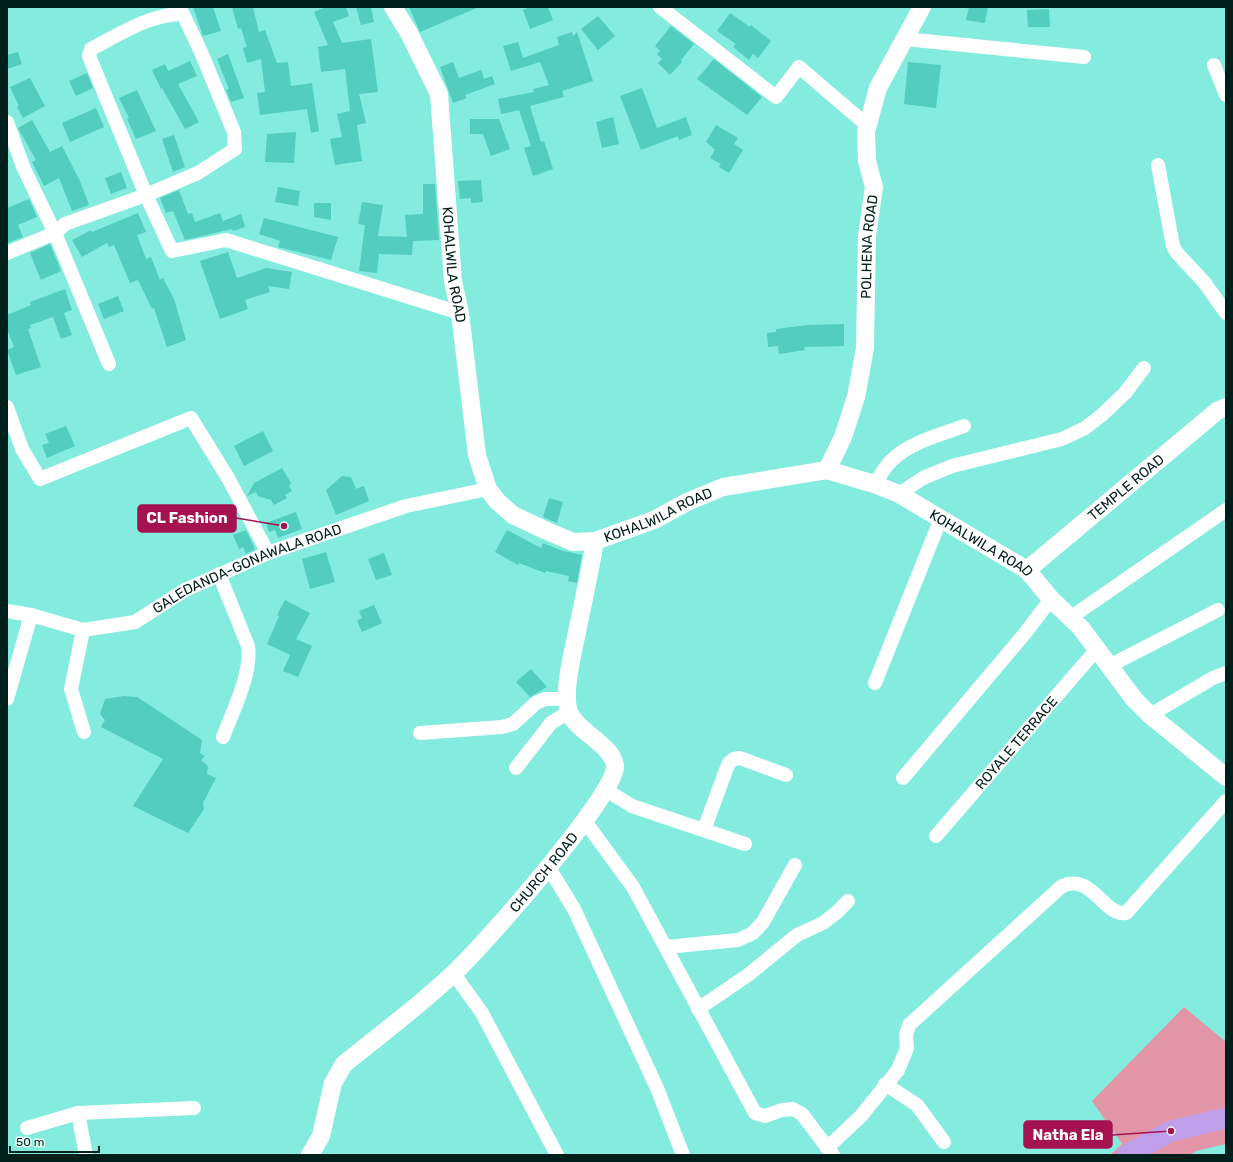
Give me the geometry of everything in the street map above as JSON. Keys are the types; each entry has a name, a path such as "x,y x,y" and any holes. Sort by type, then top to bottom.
{"street":[{"name":"KOHALWILA ROAD","path":"393,7 409,33 439,94 453,281 460,313 477,455 488,489 497,501 514,515 546,532 573,542 596,541 654,520 687,502 723,487 827,470 874,484 899,494 1028,570 1051,599 1097,649 1134,699 1150,715 1226,777"},
{"path":"660,7 776,97 799,66 868,126"},
{"name":"POLHENA ROAD","path":"827,470 843,438 856,397 864,348 867,236 874,187 867,160 866,132 878,88 922,7"},
{"path":"7,253 55,233 65,224 146,195 198,173 235,148 234,132 201,52 183,14 168,14 130,28 91,49 89,56 146,195 172,251 226,240 460,313"},
{"path":"905,39 1084,57"},
{"path":"1214,65 1226,95"},
{"path":"7,122 24,169 55,233 109,364"},
{"path":"1158,165 1173,246 1177,253 1204,282 1226,313"},
{"path":"899,494 923,478 952,466 1062,439 1085,428 1102,415 1125,393 1144,368"},
{"path":"7,407 22,449 40,479 191,418 228,478 268,553"},
{"name":"TEMPLE ROAD","path":"1028,570 1217,411 1226,407"},
{"path":"874,484 890,461 901,452 913,445 964,426"},
{"name":"GALEDANDA-GONAWALA ROAD","path":"7,612 31,615 83,630 134,622 185,590 268,553 406,506 488,489"},
{"path":"1070,618 1226,510"},
{"path":"875,683 941,518"},
{"path":"516,768 551,723 568,706 568,676 596,541"},
{"path":"219,574 248,646 250,658 223,737"},
{"path":"903,778 1026,632 1051,599"},
{"path":"1109,666 1218,610"},
{"path":"7,700 31,615"},
{"path":"83,630 71,689 84,732"},
{"name":"ROYALE TERRACE","path":"936,836 1097,649"},
{"path":"1150,715 1213,678 1226,673"},
{"path":"420,733 502,727 513,724 536,703 545,698 568,706"},
{"name":"CHURCH ROAD","path":"310,1155 321,1136 332,1084 344,1064 454,974 549,868 606,790 615,770 615,765 610,754 578,724 568,706"},
{"path":"704,830 726,770 729,763 734,758 740,758 786,775"},
{"path":"606,790 632,806 745,844"},
{"path":"584,820 633,887 755,1113 765,1116 782,1110 794,1109 802,1114 830,1152 861,1116 903,1060 907,1048 906,1035 909,1025 1062,886 1070,883 1081,883 1116,911 1126,913 1226,801"},
{"path":"666,947 738,940 753,933 763,922 795,865"},
{"path":"549,868 574,909 657,1088 683,1155"},
{"path":"698,1009 748,975 797,935 823,923 848,901"},
{"path":"454,974 482,1013 557,1155"},
{"path":"885,1084 917,1105 944,1142"},
{"path":"27,1128 78,1113 194,1108"},
{"path":"78,1113 86,1155"}],"shaded area":[{"path":"1184,1007 1226,1042 1226,1144 1196,1151 1190,1155 1110,1155 1122,1144 1092,1101"}],"building":[{"path":"193,7 213,7 221,31 203,36"},
{"path":"232,7 253,7 259,32 265,30 277,63 288,62 291,86 312,83 319,131 311,133 307,109 260,115 257,93 265,92 261,59 247,63 243,48 247,47 241,28 238,29"},
{"path":"326,7 346,7 349,16 333,22 342,43 371,39 378,92 359,94 366,123 357,125 362,161 335,165 330,139 342,137 337,114 350,111 345,69 321,72 318,47 328,45 314,12"},
{"path":"356,7 371,7 374,22 361,25"},
{"path":"409,7 479,7 420,32"},
{"path":"530,7 548,7 553,20 530,29 523,10"},
{"path":"969,7 988,7 985,23 966,20"},
{"path":"1049,9 1050,27 1028,27 1027,10"},
{"path":"730,13 750,27 751,25 771,41 758,58 753,54 749,60 733,47 736,44 717,31"},
{"path":"598,16 615,36 598,50 581,29"},
{"path":"671,26 694,44 681,60 682,62 670,75 658,63 662,59 657,54 660,51 655,46"},
{"path":"572,32 573,36 577,32 593,81 562,91 564,97 530,106 541,142 544,141 553,169 533,176 524,148 531,146 519,110 501,114 498,99 534,92 533,89 549,85 540,62 511,71 503,46 518,42 523,58 559,45 557,37"},
{"path":"18,52 22,64 7,69 7,55"},
{"path":"228,54 244,98 231,102 226,90 229,89 217,59"},
{"path":"714,59 762,97 747,115 697,79"},
{"path":"190,61 197,76 178,84 199,122 185,129 162,88 161,89 152,70 165,64 168,71"},
{"path":"453,62 459,78 481,70 484,79 492,76 495,84 465,95 467,98 453,103 440,67"},
{"path":"908,62 941,65 936,108 904,104"},
{"path":"87,73 93,88 76,96 69,81"},
{"path":"30,78 45,106 23,118 17,107 19,106 10,87"},
{"path":"642,88 657,128 686,117 692,135 679,140 678,136 641,150 620,96"},
{"path":"137,90 156,131 136,139 127,119 129,118 119,98"},
{"path":"96,108 104,127 70,142 62,123"},
{"path":"613,117 619,144 602,148 596,122"},
{"path":"470,119 499,119 510,149 491,156 483,134 470,134"},
{"path":"32,120 50,152 62,146 80,181 89,205 72,211 59,178 44,186 32,162 36,160 18,128"},
{"path":"716,125 738,138 734,144 743,150 729,173 719,167 721,164 710,158 715,150 706,142"},
{"path":"296,132 294,163 265,162 267,134"},
{"path":"174,135 185,167 173,172 162,139"},
{"path":"121,172 127,188 111,194 105,178"},
{"path":"481,180 483,202 471,203 471,198 460,199 458,181"},
{"path":"423,184 435,184 439,240 413,241 412,255 379,254 377,273 359,271 365,225 358,224 362,202 383,205 378,236 407,237 405,215 423,214"},
{"path":"278,187 300,191 298,206 275,202"},
{"path":"179,190 188,214 192,213 195,222 220,213 223,221 241,214 245,227 233,231 232,229 185,240 173,211 166,213 160,198"},
{"path":"29,199 37,217 18,225 23,237 7,243 7,208"},
{"path":"314,203 331,203 331,220 314,217"},
{"path":"138,213 146,232 137,235 146,259 151,257 160,280 163,278 174,299 186,340 167,347 154,308 152,309 138,280 130,283 114,245 109,247 107,243 82,257 72,240 91,230 92,232"},
{"path":"264,218 338,237 331,260 278,247 280,241 259,234"},
{"path":"50,244 61,271 41,280 30,253"},
{"path":"228,252 237,278 266,268 292,272 289,289 268,286 270,292 245,300 248,309 220,319 200,261"},
{"path":"65,289 72,310 64,313 72,335 61,339 53,317 30,325 31,328 28,329 41,367 16,375 7,350 14,347 7,329 7,315 31,305 30,302"},
{"path":"118,296 124,311 104,319 98,304"},
{"path":"844,324 844,346 804,347 805,350 779,354 778,346 768,347 767,333 776,332 776,329 808,325"},
{"path":"66,426 75,446 47,458 42,445 49,443 45,434"},
{"path":"263,431 273,451 244,466 234,446"},
{"path":"282,468 291,483 289,486 292,491 285,495 287,498 274,505 271,500 258,496 256,492 247,496 254,483"},
{"path":"342,476 351,477 356,489 364,486 369,501 336,515 326,490"},
{"path":"549,498 563,502 557,523 543,517"},
{"path":"296,512 302,529 278,538 275,530 269,532 266,523"},
{"path":"246,530 255,549 246,554 243,547 239,549 233,535"},
{"path":"507,530 541,548 543,543 560,550 582,555 577,583 568,581 569,576 546,571 545,573 519,563 518,565 495,552"},
{"path":"326,552 335,582 310,589 302,559"},
{"path":"384,553 392,575 376,580 368,559"},
{"path":"285,600 310,613 296,639 312,646 298,677 283,671 290,655 267,644 279,616 277,615"},
{"path":"374,605 382,623 362,632 357,621 362,618 359,611"},
{"path":"531,669 547,687 530,697 516,682"},
{"path":"124,696 137,697 202,740 200,753 205,756 201,760 208,766 207,774 216,778 203,803 204,809 188,833 133,806 163,759 101,727 105,720 100,714 105,699"}],"waterway":[{"path":"1127,1155 1171,1131 1226,1118"}],"place":[{"name":"CL Fashion","path":"284,526"},
{"name":"Natha Ela","path":"1171,1131"}]}
